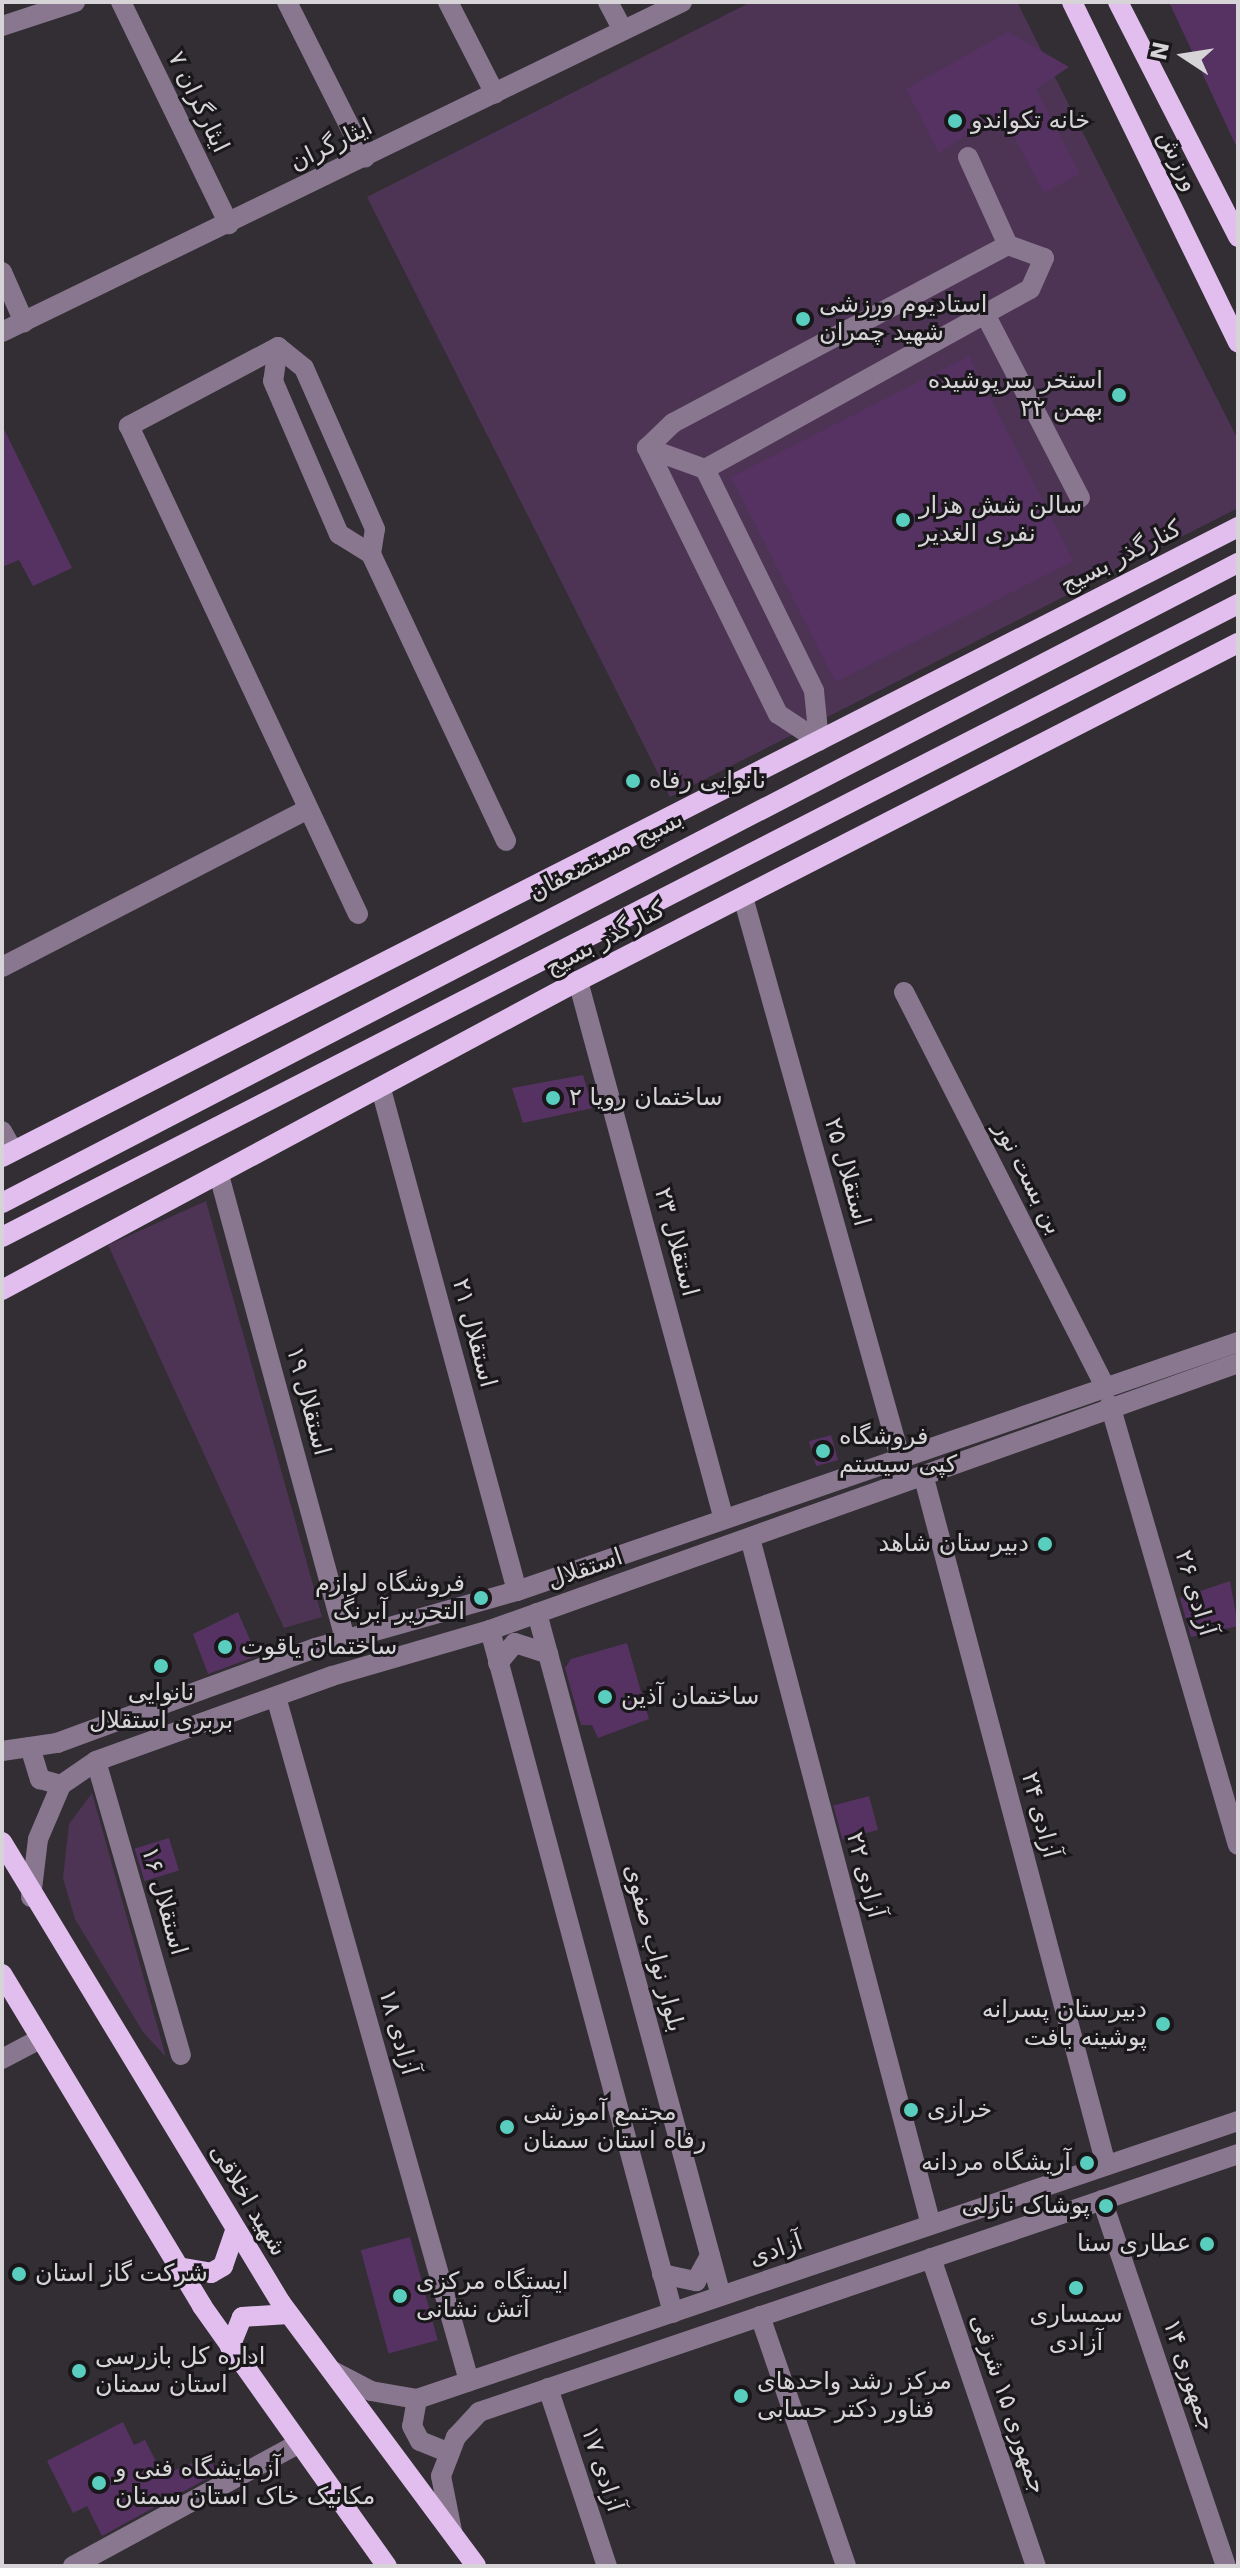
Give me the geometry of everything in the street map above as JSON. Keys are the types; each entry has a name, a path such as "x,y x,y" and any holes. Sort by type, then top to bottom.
{"main road":[{"name":"ورزش","path":"1072,2 1238,343"},
{"name":"ورزش","path":"1118,2 1238,237"},
{"name":"کنارگذر بسیج","path":"7,1154 1237,530"},
{"name":"بسیج مستضعفان","path":"2,1203 489,945 1238,563"},
{"path":"2,1237 886,781 1238,604"},
{"name":"کنارگذر بسیج","path":"2,1290 578,981 1238,643"},
{"path":"886,781 903,813"},
{"name":"شهید اخلاقی","path":"2,1842 31,1897 289,2314 476,2566"},
{"path":"2,1974 38,2040 230,2347 387,2566"},
{"path":"178,2267 211,2273 223,2266 236,2229"},
{"path":"230,2347 242,2317 289,2314"}],"street":[{"path":"2,26 75,2"},
{"name":"ایثارگران ۷","path":"121,2 229,224"},
{"path":"287,2 365,157"},
{"path":"448,2 495,94"},
{"path":"608,2 623,30"},
{"name":"ایثارگران","path":"2,332 682,2"},
{"path":"705,469 1030,289 1044,258 1008,245 968,157"},
{"path":"647,448 673,423 1008,245"},
{"path":"2,272 24,322"},
{"path":"985,314 1080,498"},
{"path":"278,347 304,368 375,529 371,554"},
{"path":"278,347 273,381 339,534 371,554 506,841"},
{"path":"278,347 129,426 306,810 358,914"},
{"path":"647,448 705,469 814,691 819,741"},
{"path":"647,448 778,714 819,741"},
{"path":"2,967 306,810"},
{"name":"استقلال ۲۵","path":"743,897 901,1461"},
{"name":"استقلال ۲۳","path":"578,981 723,1516"},
{"name":"بن بست نور","path":"904,992 1108,1397"},
{"name":"استقلال ۲۱","path":"381,1089 517,1591"},
{"path":"2,1131 7,1154"},
{"name":"استقلال ۱۹","path":"219,1175 346,1641"},
{"name":"استقلال","path":"61,1785 96,1761 276,1697 490,1630 924,1478 1238,1342"},
{"name":"استقلال","path":"2,1751 30,1747 346,1641 517,1591 723,1516 1108,1397 1238,1363"},
{"name":"آزادی ۲۶","path":"1108,1397 1238,1845"},
{"name":"آزادی ۲۴","path":"924,1478 1106,2165"},
{"name":"آزادی ۲۲","path":"750,1538 931,2225"},
{"path":"610,1557 619,1584"},
{"name":"بلوار نواب صفوی","path":"537,1613 721,2296"},
{"path":"490,1630 673,2313"},
{"path":"498,1663 515,1643 548,1654"},
{"name":"آزادی ۱۸","path":"276,1697 469,2381"},
{"path":"30,1747 40,1779 61,1785 38,1839 31,1897"},
{"name":"استقلال ۱۶","path":"96,1761 181,2055"},
{"path":"2,2059 38,2040"},
{"name":"آزادی","path":"331,2370 371,2391 417,2399 1238,2121"},
{"path":"452,2531 441,2476 450,2453 479,2412 1238,2154"},
{"path":"1021,2195 1031,2224"},
{"name":"جمهوری ۱۴","path":"1102,2200 1226,2566"},
{"path":"662,2274 696,2281 710,2256"},
{"name":"جمهوری ۱۵ شرقی","path":"931,2258 1036,2566"},
{"path":"760,2316 846,2566"},
{"name":"آزادی ۱۷","path":"548,2388 607,2566"},
{"path":"417,2399 412,2426 420,2441 450,2453"},
{"path":"73,2566 298,2444"}],"shaded area":[{"name":"استادیوم ورزشی شهید چمران","path":"751,2 1017,2 1238,440 1238,508 670,797 367,197"},
{"path":"206,1201 322,1617 284,1628 108,1245"},
{"path":"92,1793 166,2057 143,2032 75,1919 63,1878 69,1824"}],"building":[{"path":"1169,2 1238,2 1238,150"},
{"name":"خانه تکواندو","path":"1008,32 1069,67 1036,89 1080,174 1044,193 1001,112 939,153 906,89"},
{"name":"سالن شش هزار نفری الغدیر","path":"969,356 1073,561 836,682 731,477"},
{"path":"2,425 72,568 33,586 19,560 2,567"},
{"name":"ساختمان رویا ۲","path":"583,1075 593,1108 523,1123 512,1088"},
{"name":"فروشگاه کپی سیستم","path":"831,1435 838,1460 816,1466 809,1441"},
{"path":"1230,1581 1238,1626 1191,1637 1180,1598"},
{"name":"ساختمان یاقوت","path":"238,1612 257,1656 208,1674 193,1634"},
{"name":"ساختمان آذین","path":"627,1643 649,1719 598,1738 592,1725 581,1725 565,1668 571,1659"},
{"path":"869,1796 878,1830 842,1839 833,1806"},
{"path":"169,1838 179,1871 145,1881 135,1849"},
{"name":"ایستگاه مرکزی آتش نشانی","path":"410,2237 438,2340 388,2354 361,2250"},
{"path":"123,2422 134,2445 145,2440 163,2475 209,2456 217,2473 102,2536 87,2506 73,2513 47,2461"}],"place":[{"name":"خانه تکواندو","path":"955,121"},
{"name":"استادیوم ورزشی شهید چمران","path":"803,319"},
{"name":"استخر سرپوشیده ۲۲ بهمن","path":"1119,395"},
{"name":"سالن شش هزار نفری الغدیر","path":"903,520"},
{"name":"نانوایی رفاه","path":"633,781"},
{"name":"ساختمان رویا ۲","path":"553,1098"},
{"name":"فروشگاه کپی سیستم","path":"823,1451"},
{"name":"دبیرستان شاهد","path":"1045,1544"},
{"name":"فروشگاه لوازم التحریر آبرنگ","path":"481,1598"},
{"name":"ساختمان یاقوت","path":"225,1647"},
{"name":"نانوایی بربری استقلال","path":"161,1666"},
{"name":"ساختمان آذین","path":"605,1697"},
{"name":"دبیرستان پسرانه پوشینه بافت","path":"1163,2024"},
{"name":"خرازی","path":"911,2110"},
{"name":"مجتمع آموزشی رفاه استان سمنان","path":"507,2127"},
{"name":"آریشگاه مردانه","path":"1087,2163"},
{"name":"پوشاک نازلی","path":"1106,2206"},
{"name":"عطاری سنا","path":"1207,2244"},
{"name":"شرکت گاز استان","path":"19,2274"},
{"name":"سمساری آزادی","path":"1076,2288"},
{"name":"ایستگاه مرکزی آتش نشانی","path":"400,2296"},
{"name":"اداره کل بازرسی استان سمنان","path":"79,2371"},
{"name":"مرکز رشد واحدهای فناور دکتر حسابی","path":"741,2396"},
{"name":"آزمایشگاه فنی و مکانیک خاک استان سمنان","path":"99,2483"}]}
